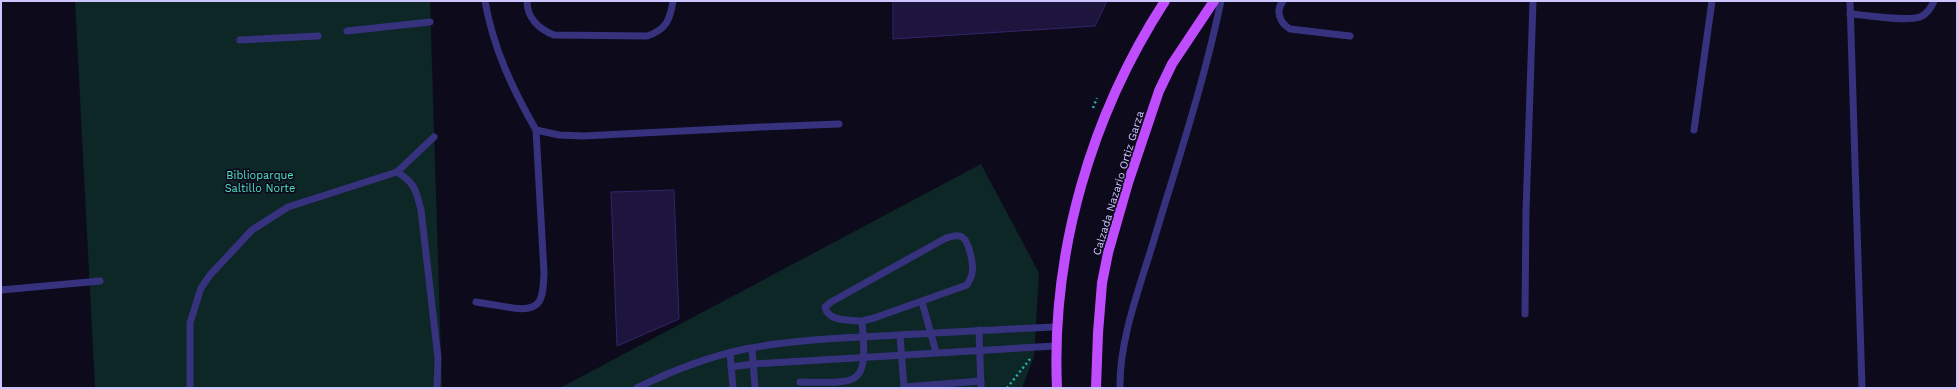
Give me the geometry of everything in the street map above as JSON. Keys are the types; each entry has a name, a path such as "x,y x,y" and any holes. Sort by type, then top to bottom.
{"main road":[{"path":"1057,388 1056,327 1069,236 1088,164 1117,87 1134,53 1165,1"},
{"name":"Calzada Nazario Ortiz Garza","path":"1096,388 1102,283 1110,246 1128,183 1159,91 1172,64 1214,1"}],"lane":[{"path":"476,302 526,309 537,305 541,300 544,290 536,130 509,82 493,37 485,1"},
{"path":"527,1 527,7 532,19 543,31 554,35 647,36 659,32 667,23 673,1"},
{"path":"1120,388 1122,353 1136,298 1205,69 1221,1"},
{"path":"1283,1 1278,10 1280,19 1284,26 1290,29 1350,36"},
{"path":"1525,314 1526,211 1532,1"},
{"path":"1694,130 1712,1"},
{"path":"1850,1 1862,388"},
{"path":"1850,14 1906,18 1918,17 1928,12 1934,1"},
{"path":"347,31 430,22"},
{"path":"240,40 318,36"},
{"path":"536,130 559,136 583,136 723,128 839,124"},
{"path":"190,388 190,323 202,288 210,275 252,230 288,206 397,172 434,137"},
{"path":"397,172 409,179 416,190 421,210 438,358 437,388"},
{"path":"959,236 963,237 966,242 972,268 969,282 960,288 922,302 862,321 834,317 827,313 825,307 831,302 946,238 959,236"},
{"path":"1,290 100,281"},
{"path":"922,302 936,352"},
{"path":"800,382 839,383 851,380 860,374 864,357 862,321"},
{"path":"637,388 656,378 730,353 789,342 864,336 1056,327"},
{"path":"900,335 904,388 981,385 979,330"},
{"path":"731,367 753,364 902,354 1056,346"},
{"path":"752,348 754,388"},
{"path":"730,353 733,388"}],"green space":[{"name":"Biblioparque Saltillo Norte","path":"75,1 430,1 442,388 95,388"},
{"path":"981,164 1039,273 1034,357 1022,388 560,388"}],"building":[{"path":"893,1 1107,1 1095,26 893,39"},
{"path":"674,190 679,319 617,346 611,192"}]}
